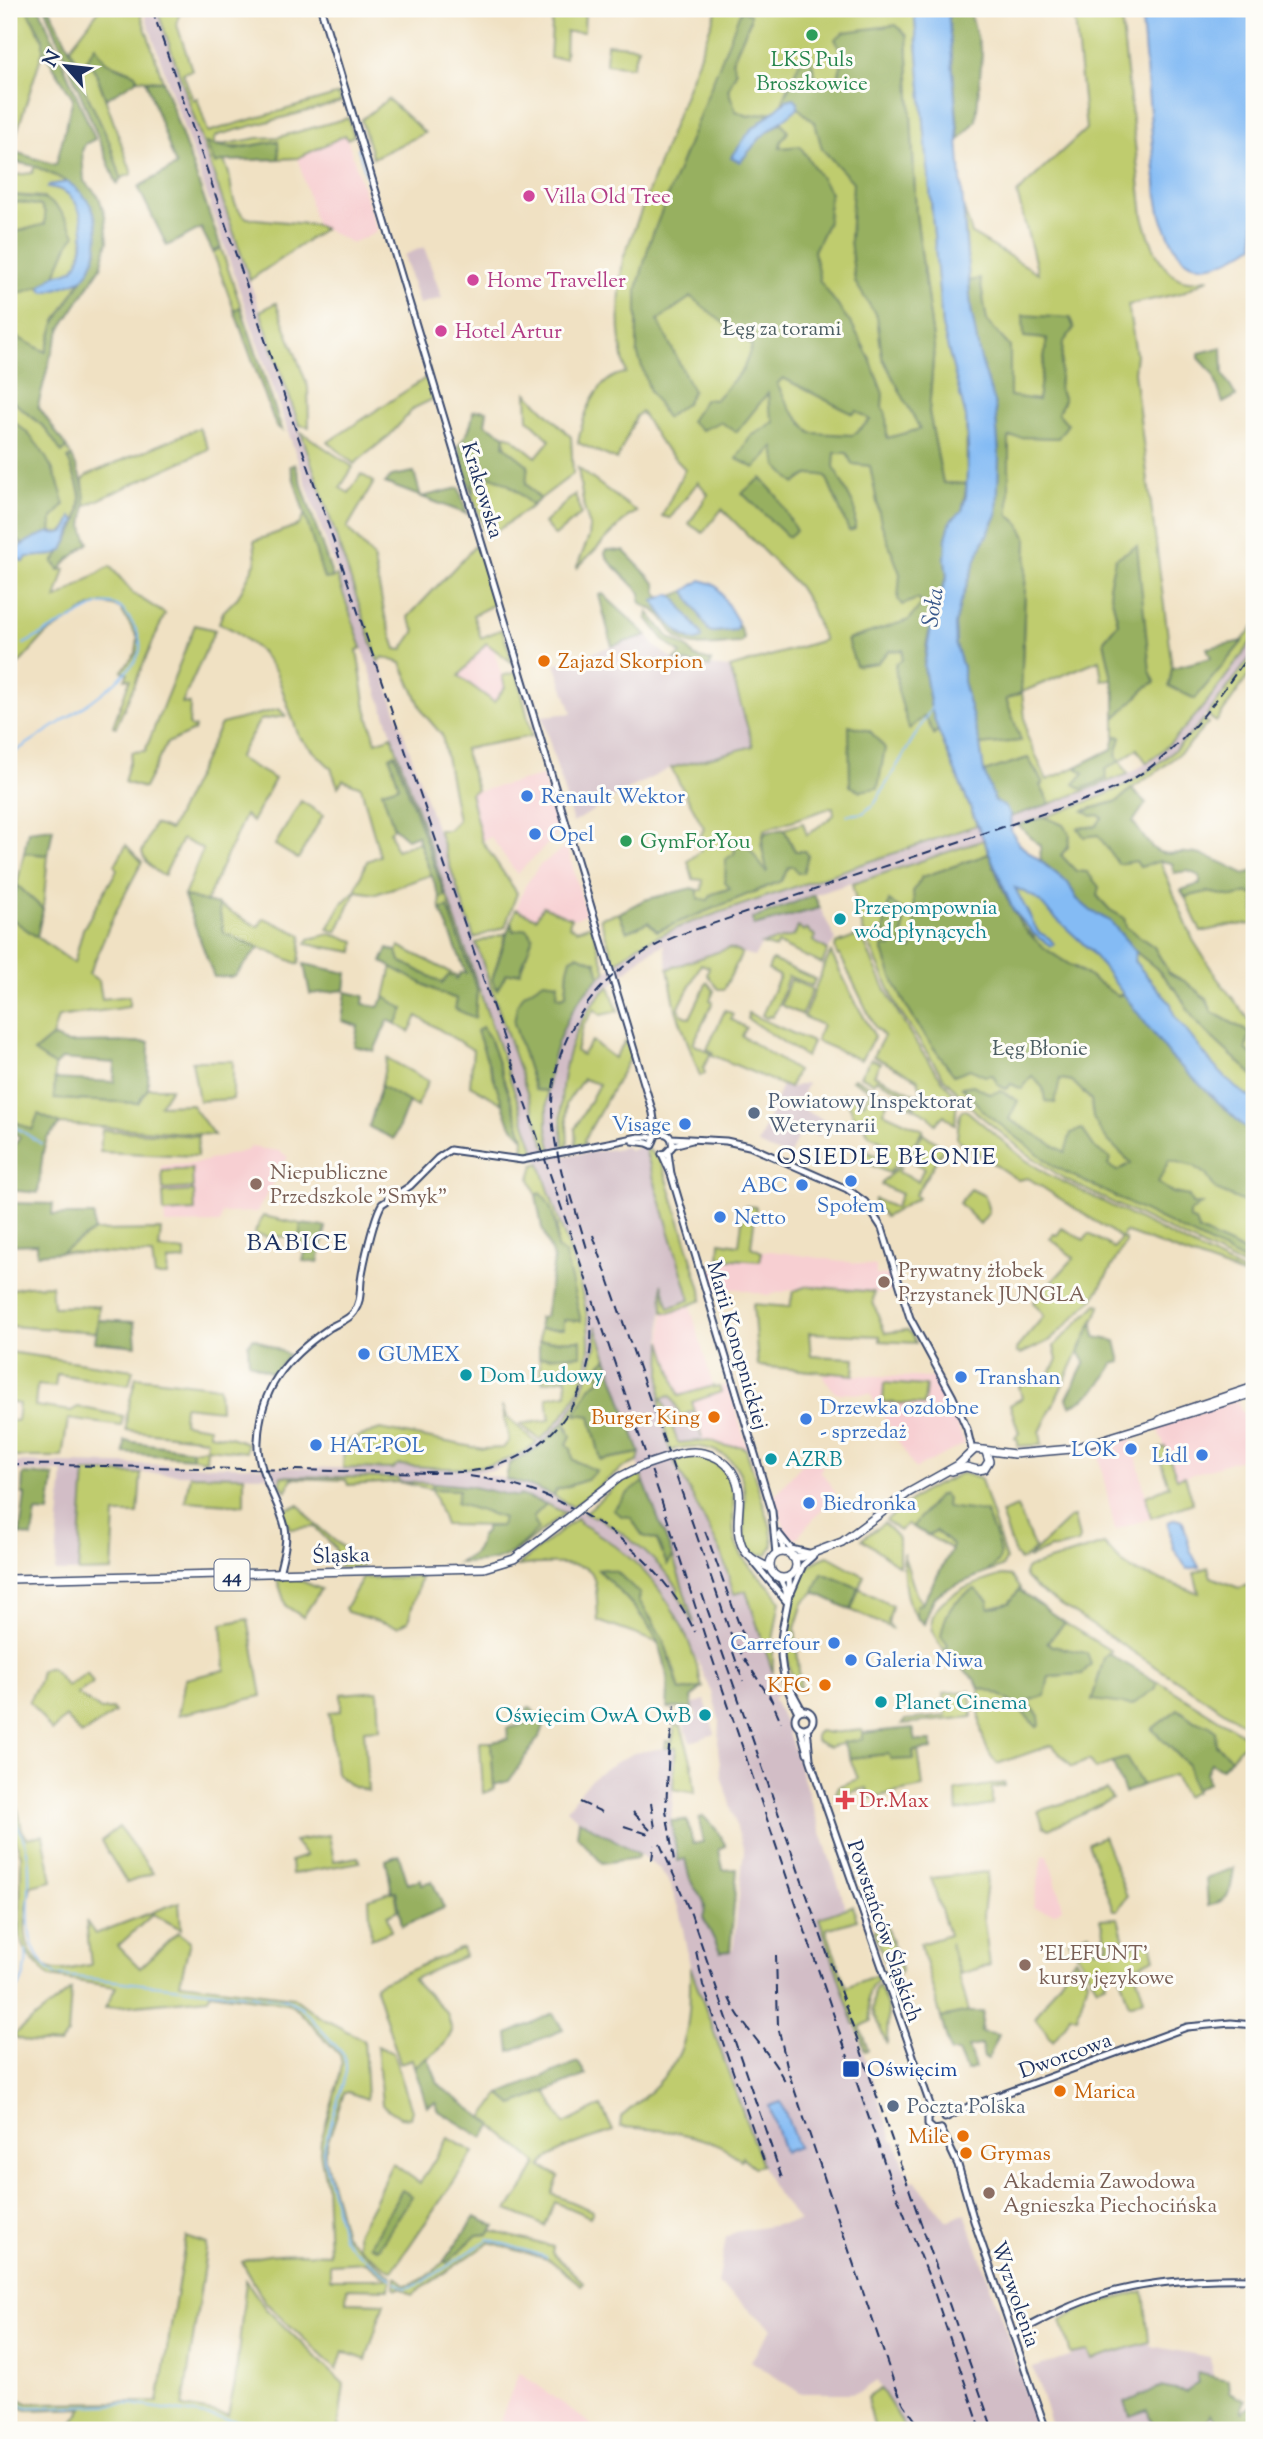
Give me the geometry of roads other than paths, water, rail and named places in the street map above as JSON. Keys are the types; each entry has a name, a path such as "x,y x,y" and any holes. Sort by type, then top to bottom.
{"main road":[{"path":"945,1474 970,1467 981,1470 989,1461 1014,1454 1072,1449 1254,1387"},
{"path":"1160,1420 1172,1419 1245,1395 1254,1395"},
{"path":"776,1559 774,1574 784,1577 794,1562 854,1535 908,1493 945,1474 970,1454 984,1450 1014,1454"},
{"path":"984,1450 989,1461"},
{"name":"Śląska","path":"9,1579 492,1567 520,1556 620,1477 642,1466 692,1451 717,1457 730,1468 738,1485 738,1530 744,1550"},
{"path":"970,1454 970,1467"},
{"path":"744,1550 751,1558 794,1562"},
{"path":"744,1550 762,1560 776,1559"}],"street":[{"name":"Krakowska","path":"321,9 658,1135"},
{"path":"652,1145 658,1135"},
{"path":"279,1574 286,1536 268,1487 257,1445 263,1403 275,1378 295,1355 354,1312 358,1305 361,1280 382,1204 410,1186 450,1150 502,1159 537,1159 658,1135 672,1141 698,1139 733,1142 754,1148 847,1189 865,1202 882,1228 913,1326 943,1377 967,1429 984,1450"},
{"path":"630,1141 647,1143 652,1145 654,1150 665,1153 672,1141"},
{"name":"Marii Konopnickiej","path":"665,1153 779,1534 776,1559"},
{"path":"967,1429 970,1454"},
{"name":"Marii Konopnickiej","path":"775,1525 776,1559"},
{"path":"779,1534 791,1549 815,1553"},
{"path":"800,1711 783,1676 780,1641 788,1598 803,1566 815,1553"},
{"path":"751,1558 788,1598"},
{"path":"784,1577 788,1598"},
{"path":"808,1710 813,1717 812,1723 807,1727 800,1727 795,1722 800,1711 808,1710"},
{"name":"Powstańców Śląskich","path":"800,1727 804,1746 933,2113"},
{"name":"Powstańców Śląskich","path":"807,1727 810,1759"},
{"name":"Dworcowa","path":"945,2118 968,2107 1186,2027 1231,2023 1254,2025"},
{"path":"933,2113 941,2113 945,2118 946,2123 941,2129 934,2130 928,2125 928,2118 933,2113"},
{"name":"Wyzwolenia","path":"941,2129 960,2169 974,2221 1046,2430"},
{"path":"1013,2335 1069,2308 1123,2289 1168,2282 1254,2279"}],"water":[{"path":"914,9 948,9 971,309 979,353 995,406 999,455 997,515 979,551 955,625 963,681 980,745 984,772 995,801 1004,806 1010,814 1011,831 1020,845 1068,883 1077,899 1091,911 1110,921 1136,952 1134,961 1171,1004 1174,1015 1214,1066 1236,1088 1254,1100 1254,1136 1171,1057 1090,950 1041,903 1015,888 1038,932 1049,938 1054,944 1051,946 1034,934 1013,910 931,708 924,667 932,620 947,576 946,538 951,520 962,511 966,496 968,448 966,417 942,326"},
{"path":"1141,9 1254,9 1254,245 1223,262 1205,266 1189,262 1177,250 1163,222 1156,185"},
{"path":"794,98 798,102 798,108 761,137 740,162 731,158 750,131 787,100"},
{"path":"68,182 91,206 97,224 95,254 82,279 46,292 42,291 41,286 54,276 72,270 82,251 82,220 75,202 64,191 48,187"},
{"path":"72,517 76,521 63,550 54,555 27,557 23,562 14,558 13,552 33,539 47,533 64,532"},
{"path":"701,580 716,585 738,622 736,630 709,631 685,591"},
{"path":"669,594 701,633 702,639 690,639 662,613 654,601"},
{"path":"1176,1519 1183,1521 1190,1550 1199,1567 1187,1569 1173,1547 1168,1522"},
{"path":"781,2102 798,2147 784,2152 769,2106"}],"waterway":[{"path":"358,148 380,221"},
{"path":"9,762 15,752 105,691 134,662 140,650 137,631 125,612 108,603 99,604 24,644"},
{"path":"875,803 932,707"},
{"path":"847,815 863,813 873,805"},
{"path":"9,1123 42,1144"},
{"path":"9,1814 22,1834 28,1856 32,1941 40,1959 56,1975 286,1999 301,2007 343,2054 346,2072 323,2150 324,2159 343,2238 391,2279"},
{"path":"9,2004 25,1972 26,1950"},
{"path":"396,2282 406,2288 420,2284 489,2239 546,2257"},
{"path":"9,2400 27,2407 44,2407"},
{"path":"46,2407 132,2404 296,2430"}],"railway":[{"path":"152,9 660,1496 707,1643 863,2101 929,2277 981,2430"},
{"path":"570,1206 554,1136 552,1112 554,1082 561,1053 588,1002 630,962 655,946 682,934 1085,800 1122,785 1149,768 1183,738 1254,648"},
{"path":"571,1195 588,1252"},
{"path":"593,1235 730,1632 772,1701"},
{"path":"425,1472 462,1472 490,1468 523,1455 543,1441 574,1403 583,1381 589,1357 589,1307"},
{"path":"9,1464 434,1473"},
{"path":"469,1476 538,1493 602,1526 630,1547 655,1572 677,1600 695,1632"},
{"path":"705,1531 748,1649"},
{"path":"702,1594 993,2430"},
{"path":"733,1652 743,1681"},
{"path":"769,1694 781,1722"},
{"path":"668,1756 675,1705"},
{"path":"669,1746 666,1810 674,1861"},
{"path":"580,1802 602,1812"},
{"path":"651,1803 655,1828"},
{"path":"633,1812 650,1830"},
{"path":"624,1826 648,1834"},
{"path":"660,1844 691,1914 783,2181"},
{"path":"652,1860 654,1845"},
{"path":"696,1951 703,1985 765,2164"},
{"path":"776,1955 778,2026 788,2071 894,2383 904,2404 922,2430"},
{"path":"729,1998 785,2082"}],"place":[{"name":"LKS Puls Broszkowice","path":"812,35"},
{"name":"Villa Old Tree","path":"529,196"},
{"name":"Home Traveller","path":"473,280"},
{"name":"Hotel Artur","path":"441,331"},
{"name":"Zajazd Skorpion","path":"544,661"},
{"name":"Renault Wektor","path":"527,796"},
{"name":"Opel","path":"535,834"},
{"name":"GymForYou","path":"626,841"},
{"name":"Przepompownia wód płynących","path":"840,919"},
{"name":"Powiatowy Inspektorat Weterynarii","path":"754,1113"},
{"name":"Visage","path":"685,1124"},
{"name":"Społem","path":"851,1181"},
{"name":"Niepubliczne Przedszkole \"Smyk\"","path":"256,1184"},
{"name":"ABC","path":"802,1185"},
{"name":"Netto","path":"720,1217"},
{"name":"Prywatny żłobek Przystanek JUNGLA","path":"884,1282"},
{"name":"GUMEX","path":"364,1354"},
{"name":"Dom Ludowy","path":"466,1375"},
{"name":"Transhan","path":"961,1377"},
{"name":"Burger King","path":"714,1417"},
{"name":"Drzewka ozdobne - sprzedaż","path":"806,1419"},
{"name":"HAT-POL","path":"316,1445"},
{"name":"LOK","path":"1131,1449"},
{"name":"Lidl","path":"1202,1455"},
{"name":"AZRB","path":"771,1459"},
{"name":"Biedronka","path":"809,1503"},
{"name":"Carrefour","path":"834,1643"},
{"name":"Galeria Niwa","path":"851,1660"},
{"name":"KFC","path":"825,1685"},
{"name":"Planet Cinema","path":"881,1702"},
{"name":"Oświęcim OwA OwB","path":"705,1715"},
{"name":"Dr.Max","path":"845,1800"},
{"name":"'ELEFUNT' kursy językowe","path":"1025,1965"},
{"name":"Oświęcim","path":"851,2069"},
{"name":"Marica","path":"1060,2091"},
{"name":"Poczta Polska","path":"893,2106"},
{"name":"Mile","path":"963,2136"},
{"name":"Grymas","path":"966,2153"},
{"name":"Akademia Zawodowa Agnieszka Piechocińska","path":"989,2193"}],"district":[{"name":"OSIEDLE BŁONIE","path":"887,1156"},
{"name":"BABICE","path":"298,1242"}],"park label":[{"name":"Łęg za torami","path":"782,328"},
{"name":"Łęg Błonie","path":"1040,1048"}],"water label":[{"name":"Soła","path":"932,607"}]}
